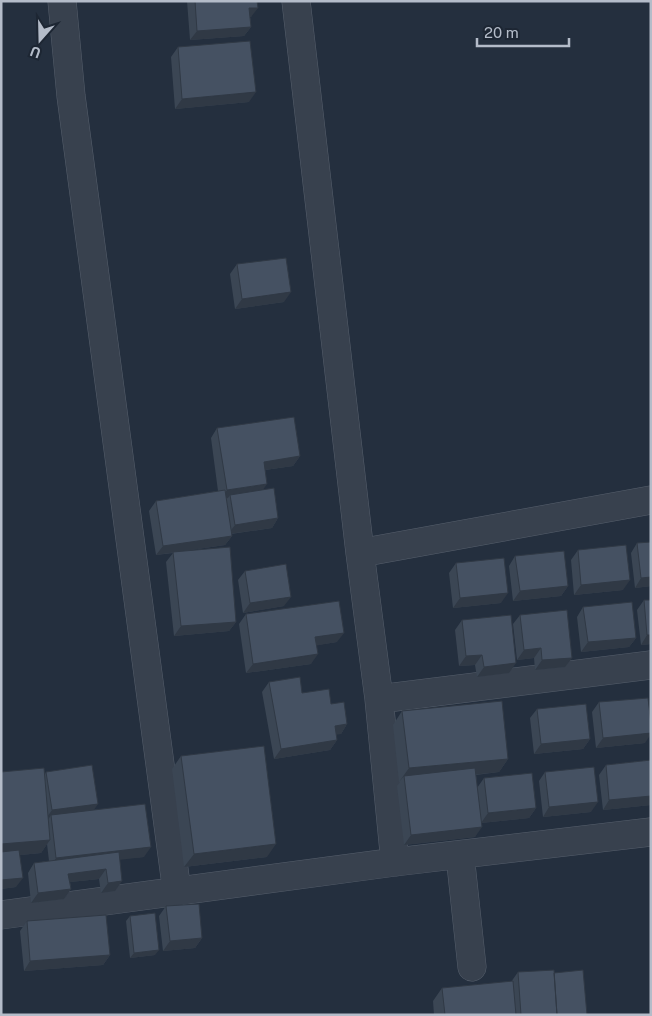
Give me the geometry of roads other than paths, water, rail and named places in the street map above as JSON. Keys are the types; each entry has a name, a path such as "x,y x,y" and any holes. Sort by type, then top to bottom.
{"street":[{"path":"62,1 71,96 177,892"},
{"path":"296,1 360,553 379,699 395,862"},
{"path":"360,553 651,500"},
{"path":"379,699 651,665"},
{"path":"1,915 395,862 651,832"},
{"path":"460,855 472,967"}]}
